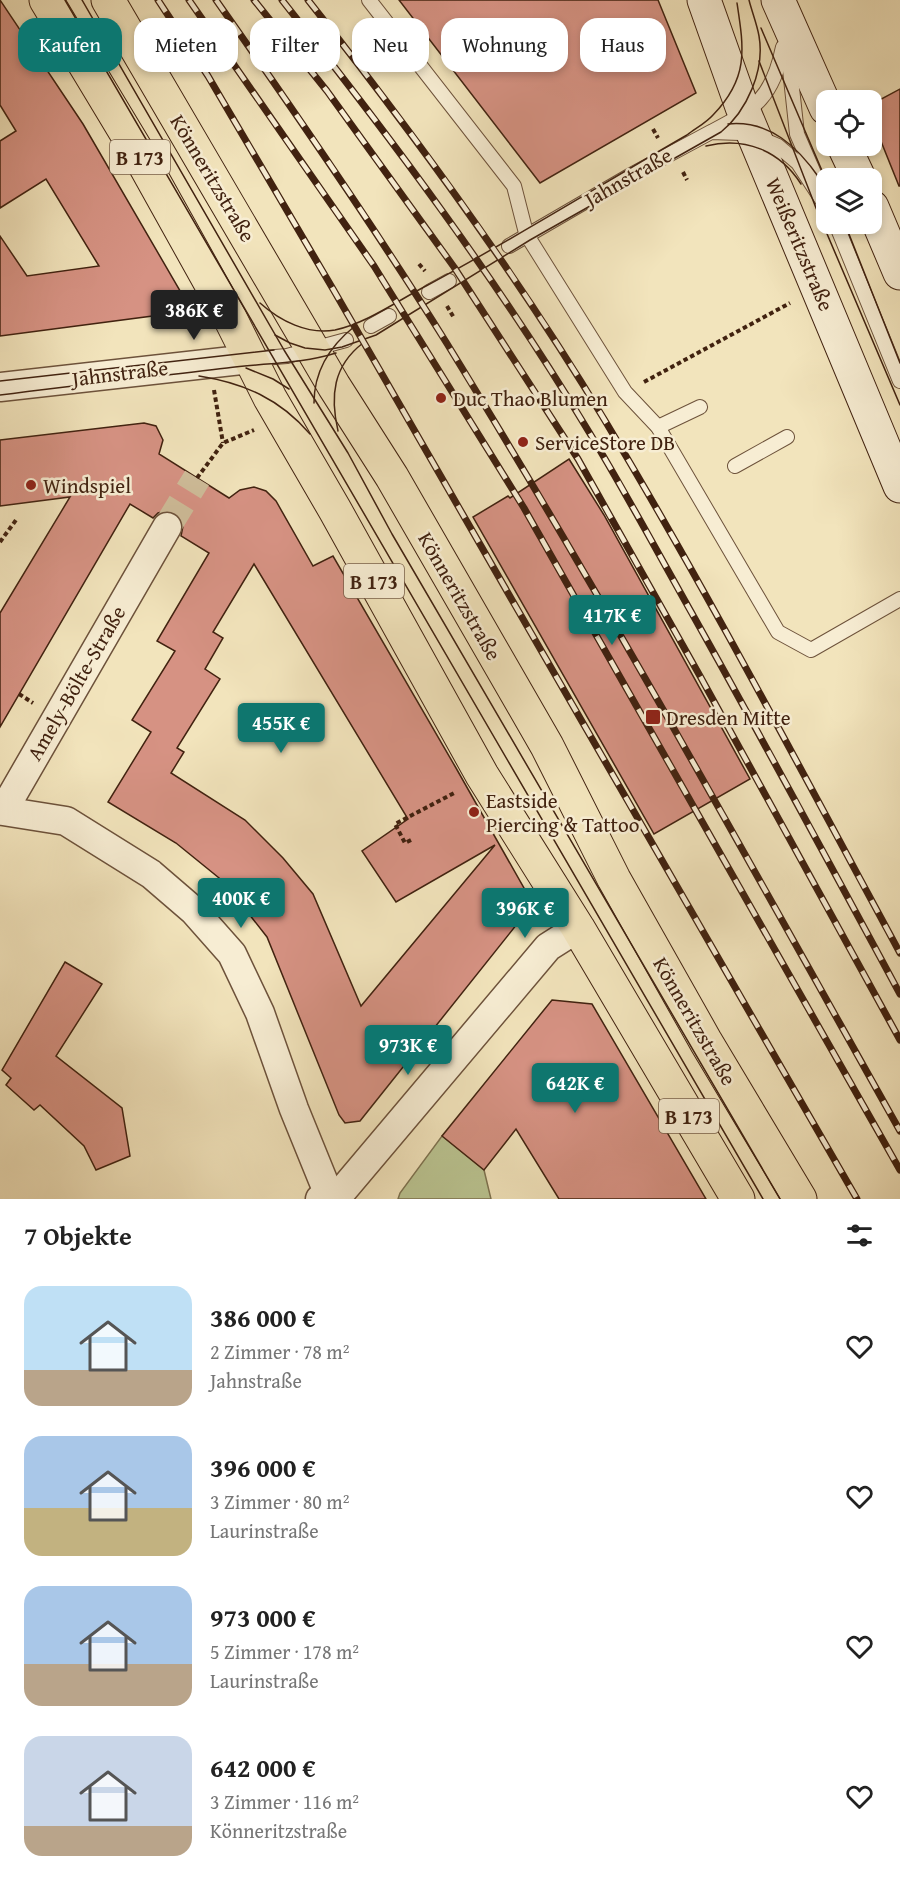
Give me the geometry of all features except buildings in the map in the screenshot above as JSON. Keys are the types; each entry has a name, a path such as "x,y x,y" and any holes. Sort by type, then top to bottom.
{"main road":[{"name":"B 173","path":"46,0 137,151 230,318 282,418 335,510 474,780 578,928 738,1199"},
{"name":"Könneritzstraße","path":"108,0 334,386 392,477 546,746 614,879 706,1042 800,1199"},
{"name":"Weißeritzstraße","path":"704,0 750,125 900,486"},
{"path":"781,6 818,90"},
{"path":"882,231 900,273"}],"street":[{"name":"Jahnstraße","path":"0,387 250,358"},
{"name":"Amely-Bölte-Straße","path":"167,527 3,811 66,821 151,874 194,911 232,954 260,1013 294,1109 335,1196"},
{"path":"335,1196 548,947 578,928"}],"lane":[{"path":"369,0 514,186 527,235 625,392 658,427 778,632 812,650 900,599"},
{"name":"Jahnstraße","path":"509,246 641,169 711,132 750,125 759,102 778,72 784,41 781,6"},
{"path":"781,6 797,134 816,180"},
{"path":"711,132 740,133 750,125 798,163 816,189"},
{"path":"840,234 900,381"},
{"path":"429,292 449,281"},
{"path":"371,326 389,316"},
{"name":"Jahnstraße","path":"250,358 287,356 346,340"},
{"path":"658,427 700,407"},
{"path":"735,466 787,437"}],"path":[{"path":"681,168 687,180"},
{"path":"625,392 791,302"},
{"path":"447,305 454,318"},
{"path":"209,363 223,443"},
{"path":"197,478 223,443 282,418"},
{"path":"0,542 16,520"},
{"path":"411,840 405,843 395,824 474,780"}],"green space":[{"path":"442,1136 484,1170 491,1199 398,1199"}],"tunnel":[{"path":"167,527 197,478"}],"tram line":[{"path":"65,0 763,1199"},
{"path":"82,0 284,350 348,453 392,534 780,1199"},
{"path":"275,335 305,348 325,350 342,347 376,335 530,240 721,132 739,113 746,101 752,89 759,62 759,36 749,0"},
{"path":"260,303 276,316 305,328 325,331 347,327 382,311 492,250 687,135 713,115 725,101 738,75 742,49 737,3"},
{"path":"761,28 821,168"},
{"path":"759,61 816,208 900,405"},
{"path":"728,124 757,126 770,131 792,146 816,174"},
{"path":"706,146 734,143 760,149 783,163 801,184"},
{"path":"849,234 900,363"},
{"path":"314,403 317,380 331,350 355,326"},
{"path":"338,431 334,406 336,382 345,362 363,343"},
{"path":"0,381 274,350"},
{"path":"0,395 296,361 336,353"},
{"path":"246,368 273,379 289,389"},
{"path":"199,376 231,383 260,394 286,411 310,434"}],"railway":[{"path":"158,0 208,76 333,289 857,1199"},
{"path":"189,0 374,266 524,508 900,1170"},
{"path":"216,0 390,255 505,439 677,734 900,1131"},
{"path":"254,0 327,91 454,267 578,459 900,1040"},
{"path":"282,0 443,212 554,376 642,524 900,994"},
{"path":"308,0 387,101 463,205 536,311 604,419 718,618 900,953"}],"place":[{"name":"Duc Thao Blumen","path":"441,398"},
{"name":"ServiceStore DB","path":"523,442"},
{"name":"Windspiel","path":"31,485"},
{"name":"Dresden Mitte","path":"653,717"},
{"name":"Eastside Piercing & Tattoo","path":"474,812"}]}
